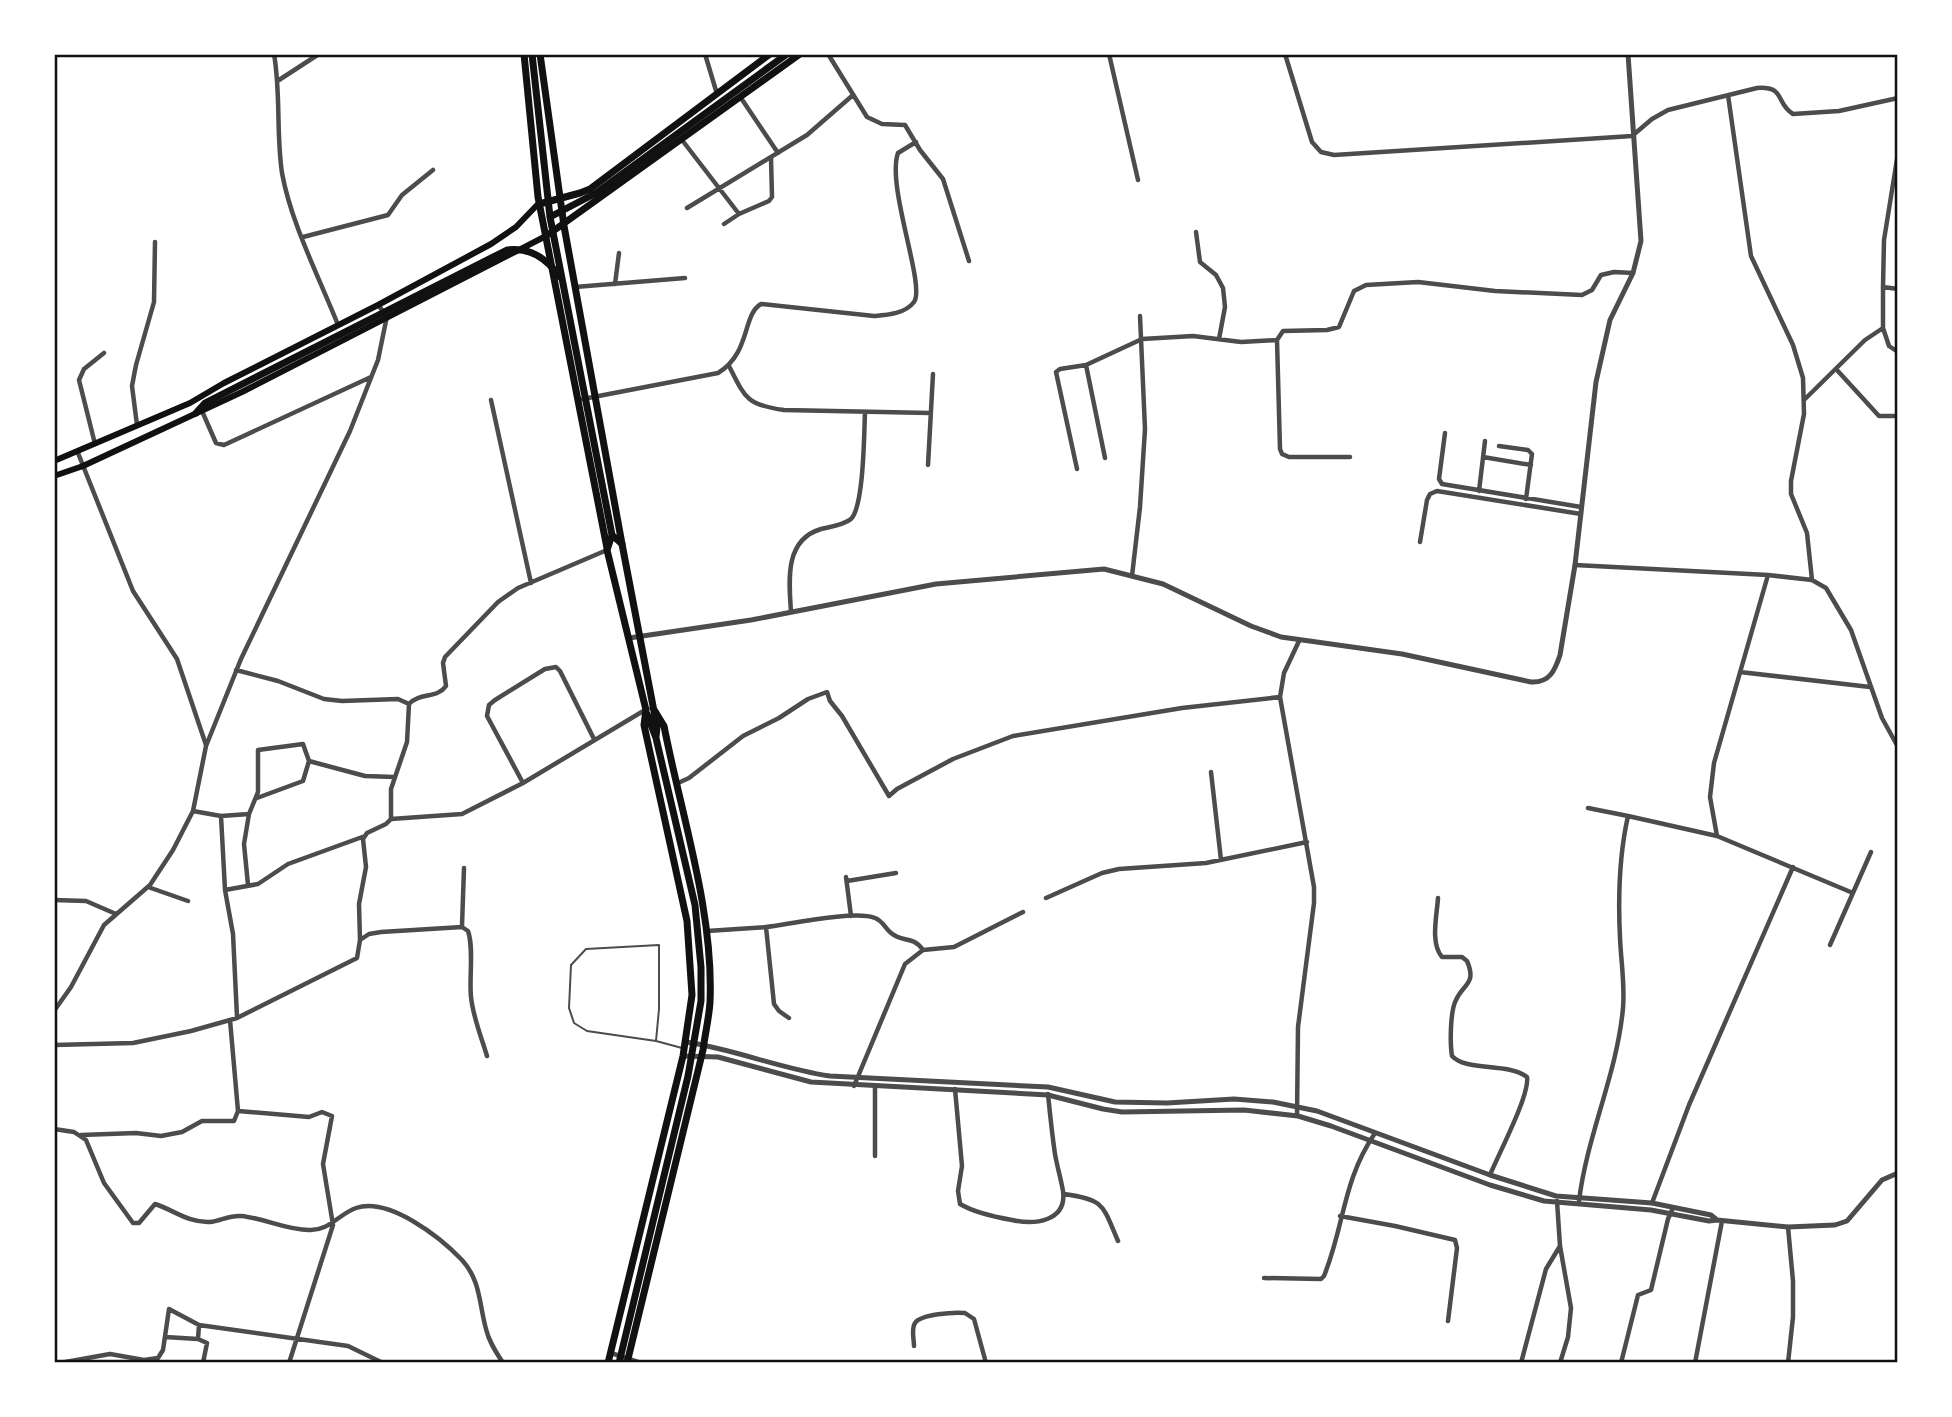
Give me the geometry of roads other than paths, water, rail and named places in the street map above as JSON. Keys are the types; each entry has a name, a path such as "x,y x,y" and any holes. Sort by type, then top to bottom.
{"main road":[{"path":"524,54 539,203 607,549 650,709 664,726 706,931 710,1002 701,1058 628,1361"},
{"path":"532,54 551,217 612,534 607,549"},
{"path":"540,54 564,226 594,397 640,636 652,721 695,905 701,967 701,1001 688,1076 619,1363"},
{"path":"54,461 190,403 491,244 516,227 539,203 590,189 770,54"},
{"path":"551,217 596,193 786,54"},
{"path":"201,409 242,392 564,226 800,54"},
{"path":"54,476 83,466 201,409 507,250 536,253 562,280"},
{"path":"612,534 622,544"},
{"path":"608,1363 684,1049 692,995 687,921 643,725 650,709"}],"street":[{"path":"275,54 279,80 282,172 303,237 338,325"},
{"path":"279,80 319,54"},
{"path":"705,54 717,94"},
{"path":"828,54 867,117 882,124 905,125 943,179 969,261"},
{"path":"1286,54 1312,142 1321,152 1334,155 1632,135 1668,110 1757,88 1772,88 1777,91 1788,112 1800,115 1839,111 1898,97"},
{"path":"629,638 791,612 936,584 1104,569 1163,584 1251,626 1300,641 1402,654 1540,682 1548,678 1556,668 1560,655 1575,565 1596,382 1610,320 1633,273 1640,241 1628,54"},
{"path":"1111,55 1138,180"},
{"path":"1728,94 1751,256 1793,345 1803,378 1805,400 1802,431 1791,481 1791,494 1807,533 1812,580"},
{"path":"687,208 819,126 853,95"},
{"path":"741,97 778,153"},
{"path":"682,139 739,214"},
{"path":"578,400 707,376 729,366 741,347 753,312 761,304 874,316 891,314 912,304 916,299 917,284 902,220 896,166 898,153 916,142"},
{"path":"1898,153 1884,240 1883,286 1883,328 1889,346 1898,352"},
{"path":"723,224 764,204 772,197 771,158"},
{"path":"303,237 388,215 402,195 433,170"},
{"path":"1196,232 1200,262 1216,275 1226,300 1219,339"},
{"path":"137,426 132,386 154,302 155,242"},
{"path":"615,284 619,253"},
{"path":"1350,457 1289,457 1282,454 1277,340 1283,331 1328,330 1339,327 1354,291 1366,285 1418,282 1495,291 1582,295 1592,290 1601,275 1614,272 1633,273"},
{"path":"575,287 685,278"},
{"path":"1883,286 1898,289"},
{"path":"54,1011 71,987 98,934 116,914 148,887 173,850 193,811 206,746 236,670 341,451 371,377 383,343 387,316 378,304"},
{"path":"1132,576 1146,429 1140,316"},
{"path":"1805,400 1871,334 1883,328"},
{"path":"1077,469 1056,372 1060,369 1086,366 1142,339 1193,336 1241,342 1277,340"},
{"path":"95,445 79,380 84,369 104,353"},
{"path":"729,366 746,398 762,407 865,413 930,413"},
{"path":"1086,366 1105,458"},
{"path":"1836,369 1879,416 1898,416"},
{"path":"928,465 933,374"},
{"path":"201,409 216,443 224,445 371,377"},
{"path":"491,401 531,583"},
{"path":"791,612 789,568 803,538 812,532 847,521 855,511 862,475 865,413"},
{"path":"1445,433 1440,482 1442,484 1581,511"},
{"path":"1479,491 1485,442"},
{"path":"1499,446 1531,451 1526,499"},
{"path":"78,453 129,583 177,659 206,746"},
{"path":"1483,457 1531,465"},
{"path":"1420,542 1427,500 1430,494 1437,491 1581,511"},
{"path":"409,704 419,697 443,691 446,686 443,663 445,657 510,592 607,549"},
{"path":"1575,565 1768,575 1812,580 1826,588 1851,630 1882,718 1898,747"},
{"path":"1717,836 1710,797 1714,763 1768,575"},
{"path":"1297,1116 1298,1027 1314,902 1312,868 1280,698 1284,673 1300,641"},
{"path":"523,783 487,716 489,705 545,669 556,667 560,671 594,739"},
{"path":"236,670 278,681 324,699 398,699 409,704"},
{"path":"1740,672 1870,687"},
{"path":"676,785 743,736 827,691 830,701 842,716 889,796 953,759 1013,736 1182,708 1280,698"},
{"path":"391,819 391,789 407,742 409,704"},
{"path":"225,890 265,880 288,864 365,835 391,819 462,814 523,783 594,739 650,709"},
{"path":"248,885 244,844 249,814 258,792 258,750 303,744 309,761 303,780 256,798"},
{"path":"309,761 365,776 394,777"},
{"path":"1211,772 1221,860"},
{"path":"1588,808 1717,836 1853,893"},
{"path":"193,811 221,816 249,814"},
{"path":"221,816 225,890 233,934 237,1017"},
{"path":"1579,1202 1585,1167 1608,1088 1621,1021 1623,986 1620,861 1628,816"},
{"path":"54,1045 153,1041 230,1020 357,958 360,940 359,904 366,867 365,835"},
{"path":"1046,898 1102,873 1119,869 1138,866 1185,866 1307,842"},
{"path":"673,853 690,849"},
{"path":"1830,945 1871,852"},
{"path":"1652,1203 1689,1105 1793,867"},
{"path":"461,927 464,868"},
{"path":"851,916 846,879 896,873"},
{"path":"148,887 188,901"},
{"path":"1438,898 1436,940 1439,953 1442,957 1462,957 1467,961 1470,971 1468,986 1457,997 1453,1008 1452,1056 1460,1062 1510,1069 1527,1077 1528,1084 1522,1101 1490,1175"},
{"path":"54,900 86,901 116,914"},
{"path":"855,1086 856,1078 905,964 923,950 954,947 1023,912"},
{"path":"706,931 766,927 851,916 876,918 890,933 915,940 923,950"},
{"path":"360,940 374,932 461,927 470,935 471,1002 487,1056"},
{"path":"766,927 774,1004 789,1018"},
{"path":"54,1129 80,1135 171,1135 202,1121 234,1121 238,1111 230,1020"},
{"path":"684,1049 703,1045 803,1072 856,1078 1048,1087 1115,1102 1167,1103 1244,1099 1298,1106 1557,1200"},
{"path":"684,1049 701,1058 718,1057 811,1082 1048,1095 1122,1112 1244,1110 1297,1116 1490,1185 1557,1200 1672,1211"},
{"path":"954,1081 962,1166 958,1191 960,1204 997,1217 1035,1224 1053,1216 1061,1208 1064,1194 1055,1152 1048,1087"},
{"path":"875,1086 875,1156"},
{"path":"1234,1099 1235,1110"},
{"path":"238,1111 309,1117 322,1112 330,1113 332,1126 323,1164 333,1225"},
{"path":"1264,1278 1321,1279 1336,1241 1340,1216 1354,1170 1376,1133"},
{"path":"80,1135 90,1146 104,1184 133,1223 139,1223 152,1205 157,1204 177,1215 197,1221 209,1222 241,1216 310,1231 333,1225"},
{"path":"1579,1202 1652,1203 1709,1221 1788,1227 1835,1225 1847,1221 1882,1180 1898,1173"},
{"path":"1064,1194 1098,1202 1106,1212 1118,1241"},
{"path":"1557,1200 1560,1246 1571,1308 1568,1337 1560,1363"},
{"path":"289,1363 333,1225 344,1214 370,1206 383,1207 405,1217 461,1260 477,1282 486,1329 503,1363"},
{"path":"1622,1363 1639,1295 1651,1290 1672,1211"},
{"path":"1340,1216 1455,1240 1457,1248 1448,1321"},
{"path":"1695,1363 1720,1220"},
{"path":"1787,1363 1793,1317 1788,1227"},
{"path":"1521,1363 1546,1269 1560,1246"},
{"path":"60,1363 110,1354 159,1361 169,1309 200,1325 348,1346 383,1363"},
{"path":"914,1346 913,1329 919,1319 965,1313 974,1320 986,1363"},
{"path":"198,1339 200,1325"},
{"path":"165,1337 198,1339 207,1343 202,1363"},
{"path":"611,1353 628,1361 641,1363"}],"lane":[{"path":"656,1041 660,944 586,948 571,965 569,1007 574,1024 587,1031 656,1041 684,1049"}]}
